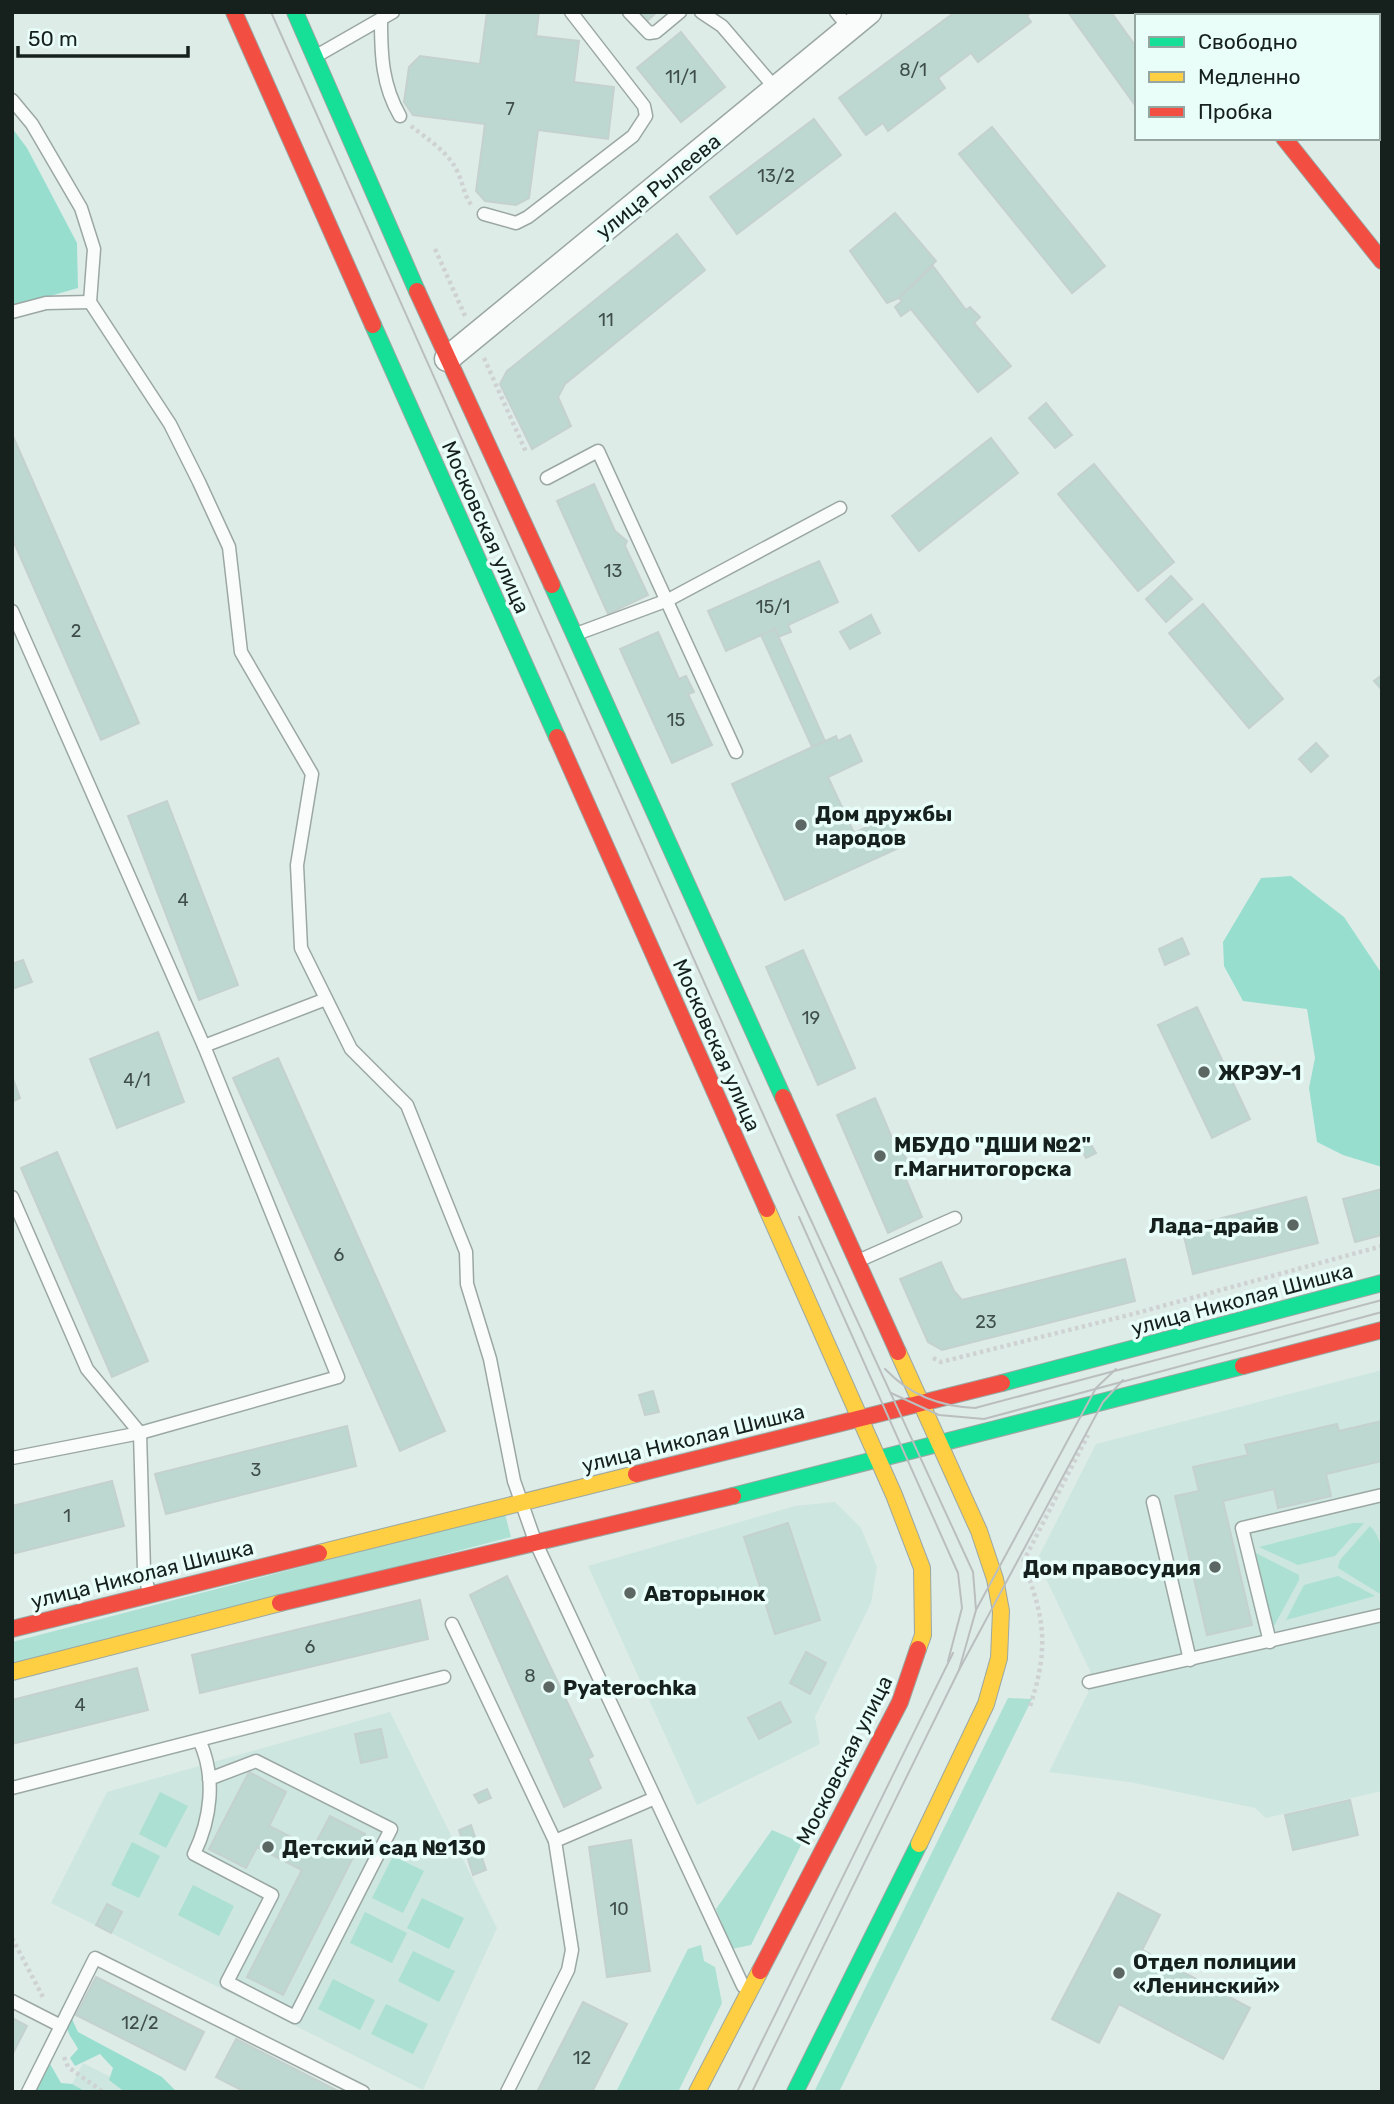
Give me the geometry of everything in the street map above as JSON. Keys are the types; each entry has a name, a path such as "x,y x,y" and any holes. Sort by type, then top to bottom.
{"main road":[{"name":"Московская улица","path":"234,12 879,1461 922,1568 923,1635 900,1702 746,1993 697,2092"},
{"name":"Московская улица","path":"295,12 447,359 575,634 979,1531 999,1595 1002,1640 995,1681 981,1719 795,2092"},
{"path":"1286,140 1382,261"},
{"name":"улица Николая Шишка","path":"12,1629 520,1501 921,1404 1382,1283"},
{"path":"12,1672 324,1591 879,1461 1382,1330"}],"street":[{"name":"улица Рылеева","path":"447,359 776,89 843,20 869,12"}],"lane":[{"path":"315,57 393,12"},
{"path":"484,214 516,223 528,217 633,136 646,116 645,106 571,12"},
{"path":"629,12 649,33 656,32 680,12"},
{"path":"701,12 722,26 776,89"},
{"path":"381,20 381,65 389,97 400,116"},
{"path":"12,100 32,124 80,208 94,249 90,302 170,424 229,547 241,652 312,774 297,865 300,948 351,1049 407,1105 466,1252 467,1284 490,1359 520,1501 535,1541 746,1993"},
{"path":"12,312 46,303 90,302"},
{"path":"547,478 598,451 736,752"},
{"path":"575,634 668,600 840,508"},
{"path":"12,611 204,1046 338,1377 140,1433 12,1458"},
{"path":"204,1046 326,999"},
{"path":"12,1197 87,1369 140,1433 145,1571 149,1594"},
{"path":"857,1261 955,1218"},
{"path":"1270,1642 1242,1528 1382,1495"},
{"path":"1153,1502 1190,1660"},
{"path":"1089,1682 1382,1615"},
{"path":"452,1624 555,1841 572,1950 568,1970 507,2092"},
{"path":"12,1788 200,1742 444,1677"},
{"path":"200,1742 209,1761 207,1827 194,1854 272,1895 227,1982 296,2017 391,1829 256,1761 209,1779"},
{"path":"555,1841 654,1798"},
{"path":"28,2092 95,1958 363,2092"},
{"path":"12,2001 61,2026"}],"path":[{"path":"400,116 444,154 456,169 464,194 471,205 484,214"},
{"path":"430,238 531,461"},
{"path":"925,1354 941,1362 1133,1314 1382,1246"},
{"path":"1023,1562 1089,1433"},
{"path":"12,1938 43,1997 49,2019"},
{"path":"52,2043 60,2050 68,2067 103,2092"},
{"path":"89,2080 95,2092"}],"shaded area":[{"path":"1382,1370 1382,1791 1266,1818 1255,1808 1130,1782 1049,1772 1088,1693 1090,1671 1037,1560 1096,1444"},
{"name":"Авторынок","path":"835,1502 861,1528 877,1567 871,1603 815,1717 820,1744 697,1805 588,1566 795,1506"},
{"name":"Детский сад №130","path":"390,1712 497,1928 423,2090 51,1903 107,1792"},
{"path":"83,2063 140,2092 68,2092"}],"green space":[{"path":"12,128 27,148 77,243 78,288 12,307"},
{"path":"1291,876 1344,917 1382,974 1382,1167 1343,1155 1317,1142 1309,1088 1315,1058 1307,1009 1243,1001 1224,966 1223,942 1261,878"},
{"path":"505,1514 511,1537 12,1667 12,1642"},
{"path":"1353,1523 1364,1523 1335,1556 1298,1565 1259,1547"},
{"path":"1370,1526 1381,1549 1382,1595 1338,1568 1340,1560"},
{"path":"1254,1552 1299,1575 1299,1580 1274,1626 1270,1624"},
{"path":"1338,1576 1375,1596 1286,1620 1304,1585"},
{"path":"1008,1698 1032,1699 839,2092 814,2092"},
{"path":"160,1792 188,1806 166,1848 139,1834"},
{"path":"772,1830 802,1843 751,1945 732,1949 716,1909"},
{"path":"132,1842 160,1856 139,1898 111,1885"},
{"path":"393,1856 424,1871 403,1913 372,1898"},
{"path":"193,1885 234,1906 219,1936 178,1915"},
{"path":"422,1898 464,1918 449,1949 407,1928"},
{"path":"365,1912 407,1933 392,1963 350,1943"},
{"path":"701,1945 704,1961 715,1967 722,2003 678,2092 616,2092 688,1949"},
{"path":"413,1951 455,1971 439,2002 398,1981"},
{"path":"333,1979 375,2000 360,2030 318,2009"},
{"path":"386,2004 428,2024 413,2054 371,2034"},
{"path":"71,2017 78,2032 162,2077 177,2092 125,2092 109,2080 113,2068 100,2054 75,2066 70,2058 78,2049 68,2030"},
{"path":"49,2062 61,2083 72,2084 86,2092 34,2092"}],"building":[{"path":"487,12 539,12 536,36 579,41 574,82 614,87 608,139 538,130 529,198 516,205 485,201 476,191 485,124 413,115 404,102 409,67 420,56 480,64"},
{"path":"639,12 657,12 647,21"},
{"path":"955,12 1031,12 1027,16 1031,22 978,62 971,53 938,78 945,88 888,131 883,123 866,135 839,98"},
{"path":"1068,12 1111,12 1135,45 1135,105"},
{"path":"681,32 725,87 681,122 637,68"},
{"path":"814,119 841,155 737,234 710,197"},
{"path":"992,127 1105,266 1072,293 959,154"},
{"path":"895,213 936,261 899,298 887,303 850,251"},
{"path":"677,234 705,270 565,384 558,397 571,426 532,449 500,384 507,371"},
{"path":"933,266 966,310 970,307 980,317 974,323 1011,366 978,392 911,309 901,316 895,307 902,301 899,298"},
{"path":"1046,403 1072,435 1055,448 1029,418"},
{"path":"12,434 139,723 101,740 12,538"},
{"path":"991,438 1018,473 919,551 892,516"},
{"path":"1094,464 1174,562 1138,591 1058,494"},
{"path":"594,484 615,531 627,541 625,546 648,595 608,614 557,501"},
{"path":"819,561 838,602 788,625 791,632 778,637 775,629 726,651 708,611"},
{"path":"1171,576 1192,599 1166,622 1146,599"},
{"path":"1203,604 1283,699 1249,728 1169,633"},
{"path":"871,615 880,633 850,649 840,632"},
{"path":"775,629 825,741 812,747 761,635"},
{"path":"658,632 679,679 686,676 694,692 688,694 712,745 672,763 620,649"},
{"path":"1382,675 1382,690 1374,681"},
{"name":"Дом дружбы народов","path":"850,735 862,761 828,777 854,833 889,817 903,846 785,900 732,784 836,736 838,741"},
{"path":"1316,743 1328,756 1311,772 1299,759"},
{"path":"167,801 238,985 199,1000 128,816"},
{"path":"1182,938 1189,954 1165,965 1159,949"},
{"path":"803,950 855,1068 818,1085 766,967"},
{"path":"23,960 32,982 12,989 12,964"},
{"name":"ЖРЭУ-1","path":"1197,1007 1250,1119 1212,1138 1158,1025"},
{"path":"158,1032 184,1102 117,1128 90,1059"},
{"path":"278,1058 445,1431 400,1451 233,1078"},
{"path":"12,1076 20,1098 12,1102"},
{"name":"МБУДО \"ДШИ №2\" г.Магнитогорска","path":"875,1098 895,1145 899,1143 910,1167 902,1170 922,1217 888,1233 837,1115"},
{"path":"1087,1138 1096,1153 1086,1158 1078,1143"},
{"path":"57,1152 148,1361 112,1377 21,1168"},
{"path":"1382,1189 1382,1235 1355,1242 1343,1199"},
{"path":"1306,1197 1318,1243 1193,1274 1182,1228"},
{"path":"1125,1259 1135,1301 942,1350 928,1342 900,1279 941,1262 954,1291 962,1300"},
{"path":"653,1391 659,1412 645,1415 639,1395"},
{"name":"Дом правосудия","path":"1382,1421 1382,1461 1326,1474 1331,1496 1278,1508 1274,1489 1223,1501 1252,1625 1207,1635 1175,1496 1199,1491 1193,1467 1248,1455 1245,1445 1337,1424 1339,1431"},
{"path":"347,1426 356,1466 166,1514 155,1474"},
{"path":"112,1481 124,1526 12,1554 12,1506"},
{"path":"788,1523 820,1620 775,1634 744,1537"},
{"path":"507,1576 593,1756 588,1759 601,1788 564,1807 470,1595"},
{"path":"420,1600 428,1639 200,1693 192,1655"},
{"path":"806,1652 826,1663 810,1694 790,1683"},
{"path":"137,1668 148,1710 12,1744 12,1700"},
{"path":"780,1702 791,1722 759,1739 748,1718"},
{"path":"381,1729 387,1757 361,1763 355,1734"},
{"path":"249,1772 286,1792 269,1826 313,1848 330,1816 365,1834 283,1995 247,1977 302,1870 257,1847 246,1868 209,1849"},
{"path":"487,1789 491,1798 479,1803 474,1795"},
{"path":"1350,1800 1358,1835 1293,1850 1285,1815"},
{"path":"471,1825 486,1870 473,1875 459,1830"},
{"path":"631,1840 650,1971 607,1977 589,1847"},
{"path":"1118,1893 1160,1915 1142,1950 1250,2008 1223,2059 1119,2004 1099,2043 1052,2019"},
{"path":"107,1904 122,1912 111,1933 96,1925"},
{"path":"96,1977 204,2032 185,2070 76,2015"},
{"path":"583,2002 627,2024 592,2092 537,2092"},
{"path":"12,2018 27,2026 12,2055"},
{"path":"236,2039 340,2092 245,2092 216,2077"}],"tram line":[{"path":"271,12 792,1179 973,1572 976,1610 959,1670"},
{"path":"799,1217 958,1573 962,1608 948,1661"},
{"path":"885,1369 904,1386 926,1398 949,1405 975,1408 1382,1300"},
{"path":"891,1393 939,1415 984,1419 1382,1312"},
{"path":"976,1610 1096,1388 1116,1369"},
{"path":"752,2092 959,1670 1103,1402 1123,1380"},
{"path":"737,2092 953,1653"}],"traffic: fast":[{"path":"295,12 417,291"},
{"path":"373,325 557,737"},
{"path":"552,585 783,1097"},
{"path":"1002,1383 1382,1283"},
{"path":"733,1496 1243,1366"},
{"path":"795,2092 919,1844"}],"traffic: slow":[{"path":"767,1209 894,1495 922,1568 923,1635 918,1649"},
{"path":"898,1352 979,1531 995,1579 1001,1611 999,1658 986,1704 919,1844"},
{"path":"319,1553 636,1474"},
{"path":"12,1672 280,1603"},
{"path":"697,2092 760,1971"}],"traffic: jam":[{"path":"234,12 373,325"},
{"path":"1286,140 1382,261"},
{"path":"417,291 552,585"},
{"path":"557,737 767,1209"},
{"path":"783,1097 898,1352"},
{"path":"1243,1366 1382,1330"},
{"path":"636,1474 1002,1383"},
{"path":"280,1603 733,1496"},
{"path":"12,1629 319,1553"},
{"path":"760,1971 900,1702 918,1649"}],"place":[{"name":"Дом дружбы народов","path":"801,825"},
{"name":"ЖРЭУ-1","path":"1204,1072"},
{"name":"МБУДО \"ДШИ №2\" г.Магнитогорска","path":"880,1156"},
{"name":"Лада-драйв","path":"1293,1225"},
{"name":"Дом правосудия","path":"1215,1567"},
{"name":"Авторынок","path":"630,1593"},
{"name":"Pyaterochka","path":"549,1687"},
{"name":"Детский сад №130","path":"268,1847"},
{"name":"Отдел полиции «Ленинский»","path":"1119,1973"}]}
